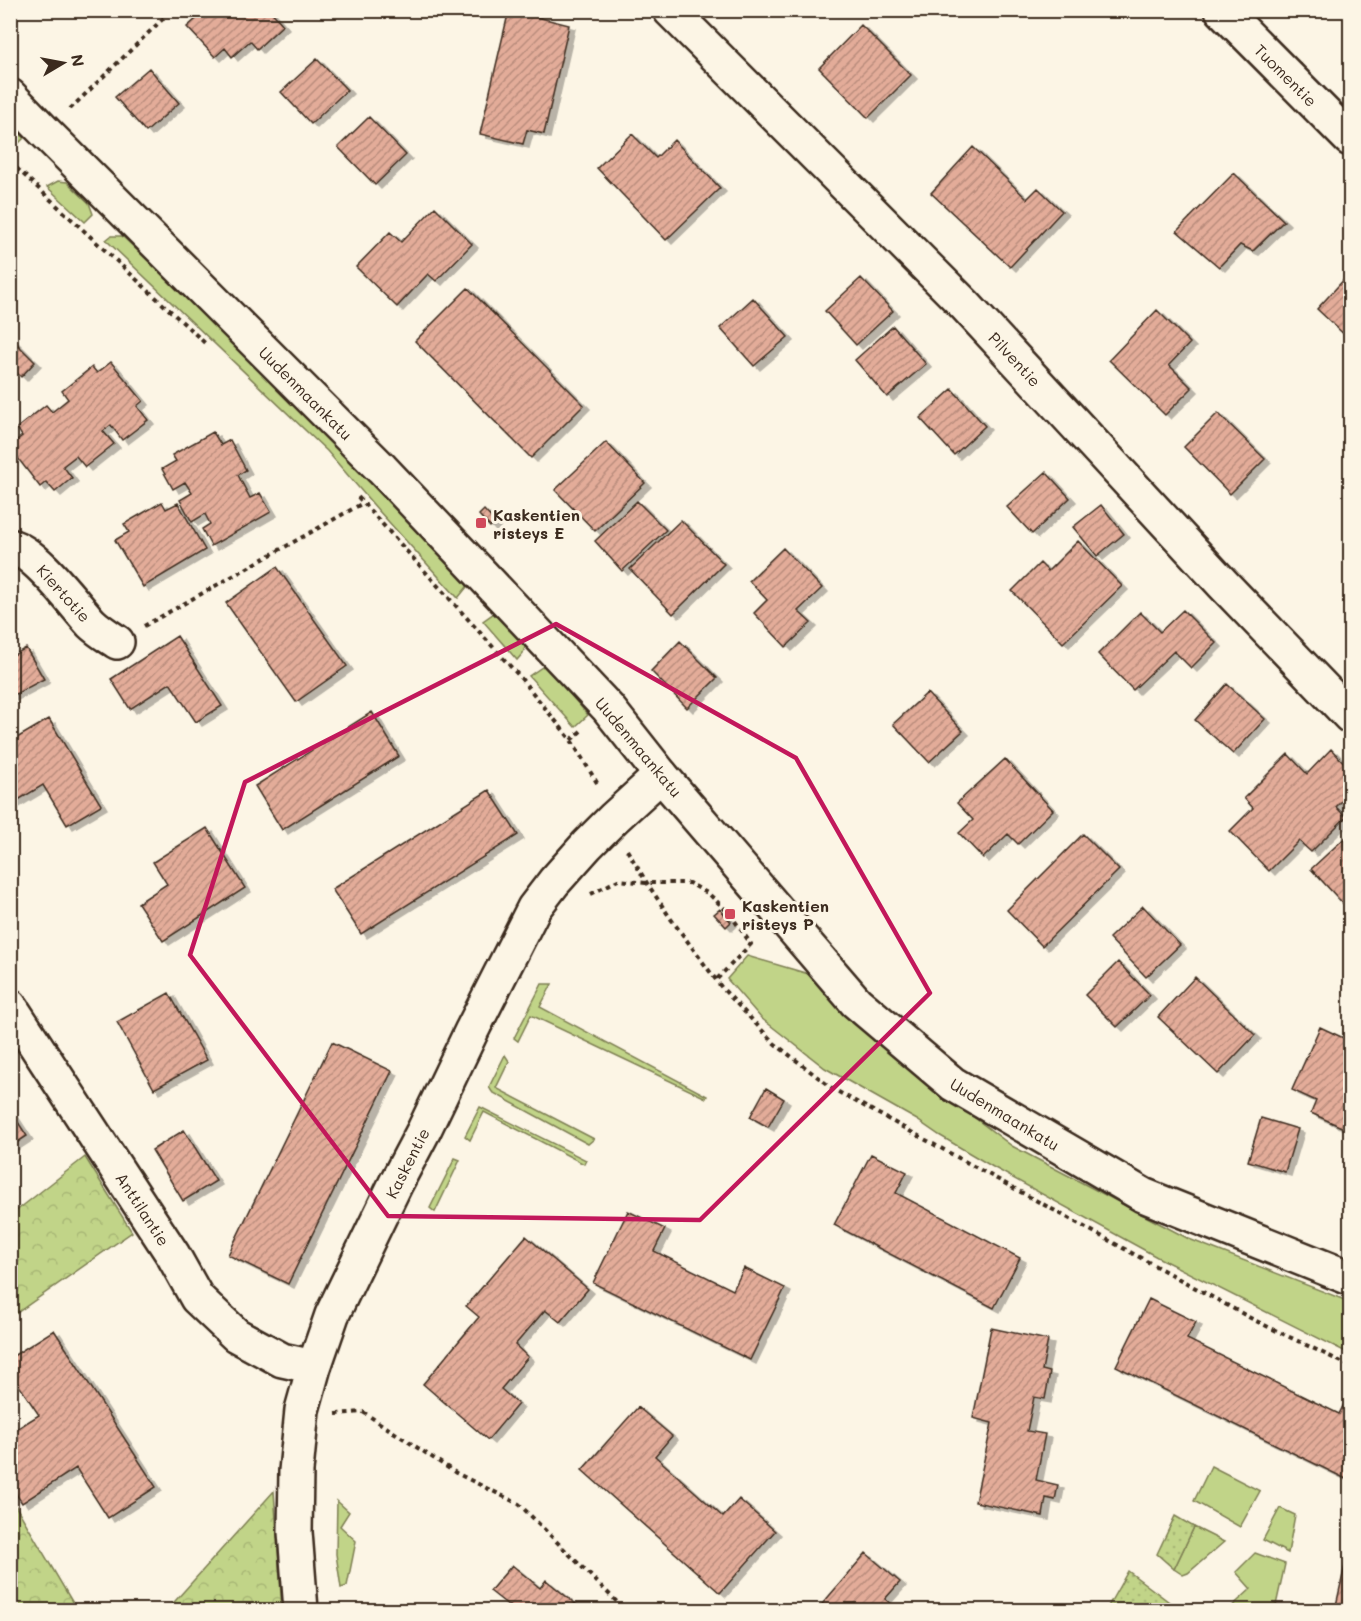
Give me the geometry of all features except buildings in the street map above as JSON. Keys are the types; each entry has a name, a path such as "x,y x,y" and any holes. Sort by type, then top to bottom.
{"street":[{"name":"Pilventie","path":"670,10 965,305 1222,584 1350,716"},
{"name":"Tuomentie","path":"1222,10 1350,139"},
{"name":"Uudenmaankatu","path":"10,96 382,469 608,708 661,775 856,1002 953,1084 1143,1195 1350,1278"},
{"name":"Kiertotie","path":"10,546 16,547 42,567 93,625 117,642"},
{"name":"Kaskentie","path":"301,1611 295,1532 296,1471 302,1410 332,1315 391,1192 534,908 587,845 661,775"},
{"name":"Anttilantie","path":"10,1006 172,1255 197,1298 236,1335 282,1360 314,1367"}],"path":[{"path":"46,133 172,10"},
{"path":"117,642 363,502"},
{"path":"586,897 618,880 689,883 709,894 730,914 751,944 716,980"},
{"path":"336,1404 333,1414 363,1412 456,1473 519,1504 625,1611"}],"highlighted area":[{"path":"556,624 796,758 930,993 700,1220 388,1216 190,955 245,782"}],"green space":[{"path":"11,124 24,138 11,151"},
{"path":"58,181 67,182 89,203 93,214 85,222 47,187"},
{"path":"111,236 122,236 265,371 467,579 467,587 458,598 327,451 106,240"},
{"path":"497,611 526,644 517,660 483,621"},
{"path":"545,665 588,715 575,727 529,676"},
{"path":"747,956 812,975 888,1052 1012,1146 1189,1239 1350,1302 1350,1354 1157,1257 993,1167 917,1120 825,1068 761,1018 727,979"},
{"path":"542,984 552,984 540,1007 707,1096 706,1098 531,1015 518,1041 514,1038"},
{"path":"505,1055 509,1061 496,1088 594,1139 588,1144 492,1092 489,1087"},
{"path":"480,1107 586,1160 584,1164 484,1112 470,1140 465,1136"},
{"path":"85,1157 132,1232 11,1317 11,1215"},
{"path":"455,1158 460,1160 435,1212 430,1208"},
{"path":"1211,1466 1260,1491 1240,1527 1194,1501"},
{"path":"274,1491 282,1610 167,1610"},
{"path":"11,1498 77,1610 11,1610"},
{"path":"337,1501 349,1512 340,1526 356,1541 347,1586 341,1588 336,1554"},
{"path":"1280,1508 1295,1515 1288,1553 1263,1540"},
{"path":"1175,1516 1194,1527 1174,1569 1157,1554"},
{"path":"1194,1527 1224,1542 1183,1575 1174,1569"},
{"path":"1255,1553 1285,1564 1275,1610 1228,1610 1251,1589 1236,1572"},
{"path":"1128,1571 1173,1605 1169,1610 1106,1610"}],"place":[{"name":"Kaskentien risteys E","path":"481,523"},
{"name":"Kaskentien risteys P","path":"730,914"}]}
